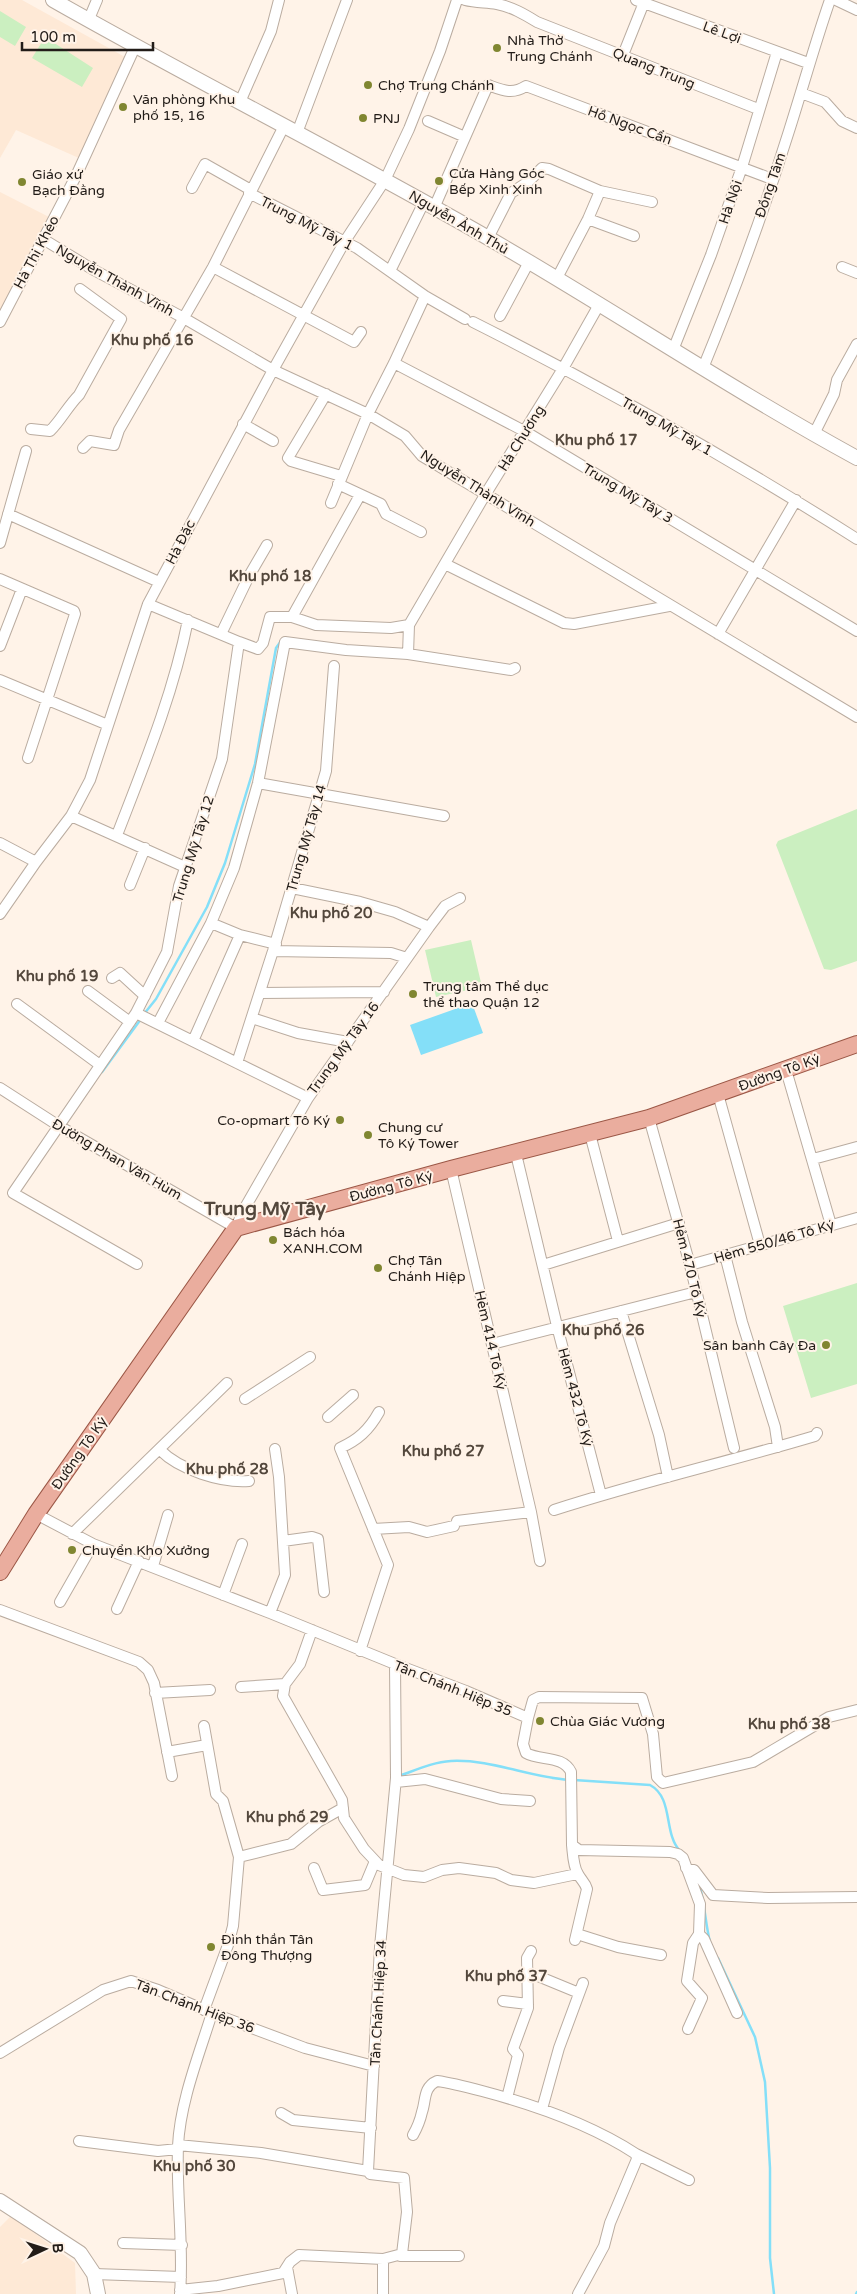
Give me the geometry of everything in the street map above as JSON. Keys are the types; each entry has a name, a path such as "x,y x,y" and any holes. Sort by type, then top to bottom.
{"main road":[{"name":"Nguyễn Ảnh Thủ","path":"53,0 135,47 240,102 488,238 600,303 703,368 857,458"},
{"name":"Đường Tô Ký","path":"0,1572 36,1514 236,1228 451,1169 516,1154 649,1118 857,1044"},
{"path":"0,2201 74,2248 87,2262 94,2274 98,2294"}],"street":[{"path":"89,19 97,0"},
{"path":"240,102 271,31 280,0"},
{"path":"297,134 347,0"},
{"name":"Hà Đặc","path":"0,914 71,816 90,780 148,604 273,370 345,242 384,180 409,129 440,51 457,0"},
{"name":"Quang Trung","path":"465,0 478,4 515,8 537,22 758,109"},
{"name":"Đồng Tâm","path":"703,368 732,296 801,93 808,63 830,0"},
{"path":"836,0 857,10"},
{"path":"623,56 641,1"},
{"name":"Lê Lợi","path":"641,1 808,63"},
{"name":"Hà Thị Khéo","path":"0,322 43,239 135,47"},
{"name":"Hà Nội","path":"673,350 711,255 742,167 758,109 777,52"},
{"name":"Hồ Ngọc Cẩn","path":"465,136 488,85 508,92 518,91 526,86 772,179"},
{"path":"801,93 824,102 842,121 857,128"},
{"path":"390,271 429,205 465,136 428,121"},
{"path":"83,448 90,441 114,445 119,430 212,267 284,126"},
{"name":"Trung Mỹ Tây 1","path":"192,188 205,164 250,191 345,242 424,296 564,367 796,500 857,539"},
{"path":"488,238 511,193 528,182 542,168 550,169 600,191 652,202"},
{"path":"556,278 588,219 600,191"},
{"path":"588,219 634,236"},
{"name":"Nguyễn Thành Vĩnh","path":"43,239 273,370 368,414 405,436 422,456 669,606 857,717"},
{"path":"500,316 529,262"},
{"path":"212,267 354,342 361,332"},
{"path":"842,267 857,273"},
{"path":"31,429 50,431 59,422 70,404 79,395 121,319 80,289"},
{"path":"330,503 368,414 394,364 424,296"},
{"name":"Hà Chương","path":"408,654 409,625 485,494 526,432 600,303"},
{"path":"814,434 834,394 839,377 854,356 857,344"},
{"name":"Trung Mỹ Tây 3","path":"394,364 526,432 857,631"},
{"path":"326,394 288,458 291,461 340,480 360,494 381,504 386,514 421,532"},
{"path":"243,424 272,441"},
{"path":"0,543 26,451"},
{"path":"292,617 360,494"},
{"path":"718,634 796,500"},
{"path":"8,514 159,582"},
{"path":"221,634 249,576 267,545"},
{"path":"445,564 564,623 574,624 669,606"},
{"path":"0,579 74,611 75,614 28,758"},
{"path":"0,646 22,589"},
{"path":"148,604 258,649 263,643 270,617 292,617 316,625 391,628 409,625"},
{"path":"117,836 156,733 182,653 188,620"},
{"name":"Trung Mỹ Tây 12","path":"137,1264 13,1193 100,1065 138,1017 145,996 167,952 185,867 222,759 239,642"},
{"path":"158,1023 211,923 234,868 258,783 285,642 346,650 408,654 511,670 515,668"},
{"name":"Trung Mỹ Tây 14","path":"238,1063 326,771 334,666"},
{"path":"0,680 108,725"},
{"path":"258,783 444,816"},
{"path":"71,816 185,867"},
{"path":"0,843 36,862"},
{"path":"130,885 145,848"},
{"path":"292,888 360,902 394,912 429,927"},
{"name":"Trung Mỹ Tây 16","path":"236,1228 243,1211 308,1098 429,927 445,906 460,898"},
{"path":"211,923 240,936 274,947 391,953 407,958"},
{"path":"193,1041 240,936"},
{"path":"112,978 120,973 145,996"},
{"path":"88,992 138,1017 158,1023 308,1098"},
{"path":"260,993 384,992"},
{"path":"17,1004 100,1065"},
{"path":"252,1018 298,1033 348,1042"},
{"path":"786,1070 831,1225"},
{"name":"Đường Phan Văn Hùm","path":"0,1088 59,1126 236,1228"},
{"path":"718,1094 760,1245"},
{"name":"Hẻm 470 Tô Ký","path":"649,1118 690,1265 734,1448"},
{"path":"590,1134 618,1241"},
{"path":"813,1159 857,1147"},
{"name":"Hẻm 432 Tô Ký","path":"516,1154 601,1495"},
{"name":"Hẻm 414 Tô Ký","path":"451,1169 531,1512 540,1561"},
{"name":"Hẻm 550/46 Tô Ký","path":"690,1265 857,1218"},
{"path":"543,1265 678,1223"},
{"path":"725,1255 742,1322 775,1426 778,1447"},
{"path":"492,1344 696,1292"},
{"path":"621,1311 659,1435 668,1477"},
{"path":"245,1399 310,1357"},
{"path":"72,1534 227,1383"},
{"path":"328,1417 354,1395"},
{"path":"360,1650 387,1569 387,1562 340,1448 360,1436 371,1426 379,1412"},
{"path":"554,1510 601,1495 778,1447 815,1436 816,1433"},
{"path":"270,1613 285,1576 279,1477 275,1449"},
{"path":"160,1450 171,1461 181,1466 234,1482 249,1481"},
{"path":"373,1529 409,1527 427,1532 456,1524 531,1512"},
{"name":"Tân Chánh Hiệp 35","path":"36,1514 93,1544 223,1594 394,1664 466,1690 528,1718 523,1744 524,1750 528,1754 565,1764 568,1767 572,1782 573,1858 578,1874 585,1882 586,1889 576,1937 661,1955"},
{"path":"152,1566 168,1515"},
{"path":"283,1542 312,1538 318,1539 324,1592"},
{"path":"60,1602 93,1544"},
{"path":"223,1594 242,1544"},
{"path":"117,1608 139,1561"},
{"path":"0,1610 139,1662 148,1670 155,1693 172,1776"},
{"path":"312,1630 300,1664 285,1684 283,1690 286,1702 342,1800 344,1818 364,1849 375,1861 389,1870 404,1875 424,1877 442,1870 459,1868 496,1873 511,1880 534,1883 578,1874"},
{"name":"Tân Chánh Hiệp 34","path":"368,2172 380,1947 389,1870 396,1782 394,1664"},
{"path":"241,1687 285,1684"},
{"path":"155,1693 210,1690"},
{"path":"528,1718 533,1700 539,1697 642,1698 653,1734 657,1777 663,1783 753,1762 829,1718 857,1710"},
{"path":"204,1726 216,1794 223,1801 228,1814 239,1858 233,1926 188,2089 178,2147 182,2245 180,2292 283,2273 290,2262 299,2255 383,2259 400,2256 459,2256"},
{"path":"167,1752 207,1745"},
{"path":"396,1782 424,1779 501,1799 530,1801"},
{"path":"239,1858 291,1844 318,1822 343,1808"},
{"path":"572,1845 579,1850 675,1853 683,1858 713,1895 768,1898 857,1897"},
{"path":"314,1868 323,1890 366,1885 375,1861"},
{"path":"688,2029 702,1998 687,1981 693,1943 699,1934 700,1904 691,1869"},
{"path":"699,1934 704,1939 737,2013"},
{"path":"507,2098 518,2055 513,2049 528,2004 527,1958 531,1951"},
{"path":"528,1972 581,1988 559,2048 542,2109"},
{"name":"Tân Chánh Hiệp 36","path":"0,2053 103,1990 130,1981 158,1990 208,2012 305,2048 374,2066"},
{"path":"503,2002 528,2004"},
{"path":"413,2135 423,2109 426,2093 433,2082 441,2082 507,2098 542,2109 598,2133 689,2180"},
{"path":"281,2113 293,2120 371,2128"},
{"path":"79,2141 158,2151 178,2147 261,2153 368,2172 370,2174 404,2178 406,2181 407,2212 400,2256"},
{"path":"578,2294 604,2246 610,2223 636,2159 636,2154"},
{"path":"124,2243 182,2245"},
{"path":"383,2259 383,2294"},
{"path":"287,2267 292,2294"},
{"path":"94,2274 182,2277"}],"shaded area":[{"path":"0,0 22,0 125,57 81,159 16,130 0,158"},
{"path":"0,192 51,218 0,318"},
{"path":"11,2216 75,2263 76,2294 0,2294 0,2227"}],"green space":[{"path":"0,11 26,27 15,46 0,37"},
{"path":"45,37 93,68 82,87 32,58"},
{"path":"857,809 857,961 831,970 824,969 776,845 778,841"},
{"path":"471,940 482,987 436,997 425,950"},
{"name":"Sân banh Cây Đa","path":"857,1283 857,1384 811,1398 783,1306"}],"water":[{"path":"472,1003 483,1033 421,1055 410,1025"}],"waterway":[{"path":"144,1014 156,999 207,907 225,863 255,764 276,648 281,641"},
{"path":"102,1072 141,1019"},
{"path":"399,1776 438,1763 466,1761 569,1780"},
{"path":"574,1780 650,1785 662,1798 675,1844 680,1851"},
{"path":"699,1884 710,1942"},
{"path":"718,1958 755,2037 765,2082 770,2168 770,2258 774,2294"}],"place":[{"name":"Nhà Thờ Trung Chánh","path":"497,48"},
{"name":"Chợ Trung Chánh","path":"368,85"},
{"name":"Văn phòng Khu phố 15, 16","path":"123,107"},
{"name":"PNJ","path":"363,118"},
{"name":"Cửa Hàng Góc Bếp Xinh Xinh","path":"439,181"},
{"name":"Giáo xứ Bạch Đằng","path":"22,182"},
{"name":"Trung tâm Thể dục thể thao Quận 12","path":"413,994"},
{"name":"Co-opmart Tô Ký","path":"340,1120"},
{"name":"Chung cư Tô Ký Tower","path":"368,1135"},
{"name":"Bách hóa XANH.COM","path":"273,1240"},
{"name":"Chợ Tân Chánh Hiệp","path":"378,1268"},
{"name":"Sân banh Cây Đa","path":"826,1345"},
{"name":"Chuyển Kho Xưởng","path":"72,1550"},
{"name":"Chùa Giác Vương","path":"540,1721"},
{"name":"Đình thần Tân Đông Thượng","path":"211,1947"}],"district":[{"name":"Khu phố 16","path":"152,340"},
{"name":"Khu phố 17","path":"596,440"},
{"name":"Khu phố 18","path":"270,576"},
{"name":"Khu phố 20","path":"331,913"},
{"name":"Khu phố 19","path":"57,976"},
{"name":"Trung Mỹ Tây","path":"265,1208"},
{"name":"Khu phố 26","path":"603,1330"},
{"name":"Khu phố 27","path":"443,1451"},
{"name":"Khu phố 28","path":"227,1469"},
{"name":"Khu phố 38","path":"789,1724"},
{"name":"Khu phố 29","path":"287,1817"},
{"name":"Khu phố 37","path":"506,1976"},
{"name":"Khu phố 30","path":"194,2166"}]}
